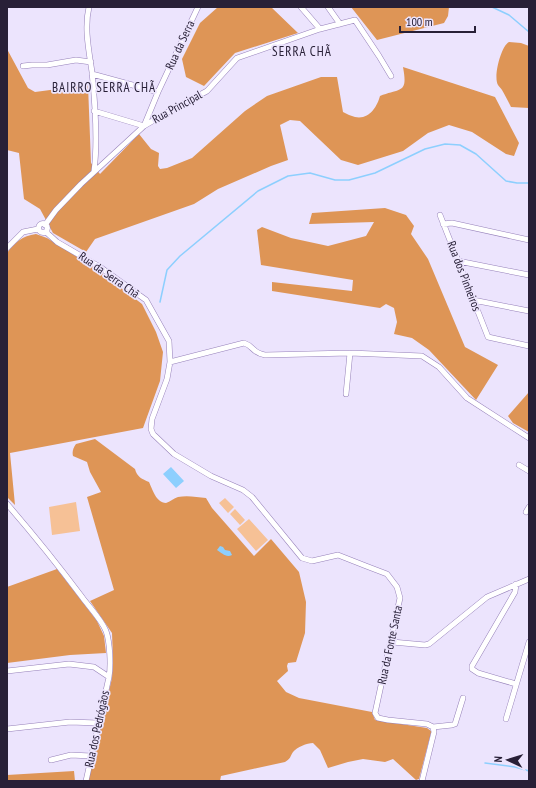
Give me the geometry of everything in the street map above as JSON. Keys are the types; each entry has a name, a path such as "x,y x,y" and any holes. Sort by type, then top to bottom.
{"street":[{"path":"88,7 87,32 92,74 96,158 94,171"},
{"name":"Rua da Serra","path":"144,126 158,92 198,7"},
{"path":"301,7 320,30"},
{"path":"328,7 340,24"},
{"name":"Rua Principal","path":"45,225 56,210 94,171 144,126 207,91 237,58 320,30 355,20 391,76"},
{"path":"23,66 47,65 76,60 90,62"},
{"path":"92,74 158,92"},
{"path":"94,110 144,126"},
{"name":"Rua dos Pinheiros","path":"440,215 488,337 529,346"},
{"path":"443,224 452,223 529,240"},
{"path":"7,248 23,232 38,229 40,225 45,225 47,229 46,232 41,232 38,229"},
{"name":"Rua da Serra Chã","path":"46,232 57,242 100,267 146,300 169,341 170,362 167,380 152,419"},
{"path":"458,261 529,275"},
{"path":"473,300 529,311"},
{"path":"170,362 244,342 248,344 256,353 265,355 350,353 425,356 439,367 467,398 529,438"},
{"path":"346,394 350,353"},
{"name":"Rua da Fonte Santa","path":"152,419 151,429 153,434 174,454 211,476 243,490 252,497 302,558 312,561 338,555 387,574 397,587 400,598 392,642 375,713 378,718 427,724 433,727 452,725 455,724 463,698"},
{"path":"519,465 529,471"},
{"name":"Rua dos Pedrógãos","path":"7,504 35,536 103,624 107,633 110,669 109,677 86,781"},
{"path":"392,642 425,645 430,644 487,597 529,579"},
{"path":"516,584 515,592 472,666 472,669 478,673 516,684"},
{"path":"506,719 529,642"},
{"path":"7,671 69,664 94,668 109,677"},
{"path":"7,729 70,722 98,723"},
{"path":"422,781 434,732 433,727"},
{"path":"51,760 71,755 91,756"}],"shaded area":[{"path":"218,7 271,7 298,33 235,53 204,86 186,77 182,59 200,23"},
{"path":"351,7 449,7 448,16 444,23 377,40"},
{"path":"509,42 521,43 529,46 529,108 511,107 498,85 496,75 497,69 503,49"},
{"path":"7,49 28,88 35,92 88,85 91,163 100,174 139,134 151,149 159,153 158,166 160,169 167,168 192,158 245,111 267,96 321,77 337,77 343,112 350,116 364,117 372,112 380,96 401,89 404,82 403,67 495,97 519,143 514,156 506,154 472,132 449,125 428,133 403,151 358,165 341,160 300,121 290,120 280,125 288,160 218,189 194,204 95,239 86,252 53,233 40,209 24,199 19,153 7,150"},
{"path":"385,208 406,215 414,226 411,234 428,259 465,347 498,365 476,400 429,350 412,338 394,334 397,322 394,308 386,304 380,308 272,291 272,282 352,291 353,280 261,265 257,230 262,227 291,238 328,246 366,236 374,222 309,224 312,213"},
{"path":"36,234 47,238 98,270 142,304 156,332 163,352 160,381 143,428 10,453 15,505 7,497 7,253 19,240"},
{"path":"529,392 529,432 513,423 508,416"},
{"path":"95,439 135,469 140,477 149,482 155,495 160,501 166,503 181,496 206,498 212,508 254,556 271,539 299,572 306,602 305,633 296,662 288,663 288,671 277,681 286,692 299,698 372,712 375,720 427,728 431,731 431,733 419,779 416,780 393,759 385,762 363,759 328,768 320,750 313,743 297,748 285,762 221,776 220,781 88,781 112,678 113,659 112,633 90,601 114,590 87,497 101,492 90,472 87,462 73,456 73,448 76,444"},
{"path":"225,498 234,507 228,513 219,503"},
{"path":"76,502 80,531 52,535 49,507"},
{"path":"235,509 245,520 240,525 230,514"},
{"path":"249,519 268,540 256,551 237,529"},
{"path":"57,569 97,621 104,636 106,653 70,655 7,663 7,587"},
{"path":"74,771 75,781 7,781 7,775"}],"water":[{"path":"171,467 184,481 176,488 163,474"},
{"path":"220,546 225,550 230,551 232,555 226,556 222,554 217,550"}],"waterway":[{"path":"492,7 509,15 529,32"},
{"path":"160,302 167,270 180,256 258,191 288,176 310,173 335,180 349,180 375,173 425,149 445,144 460,145 476,154 506,181 529,183"},
{"path":"485,763 515,767 529,771"}],"district":[{"name":"SERRA CHÃ","path":"302,51"},
{"name":"BAIRRO SERRA CHÃ","path":"104,87"}]}
